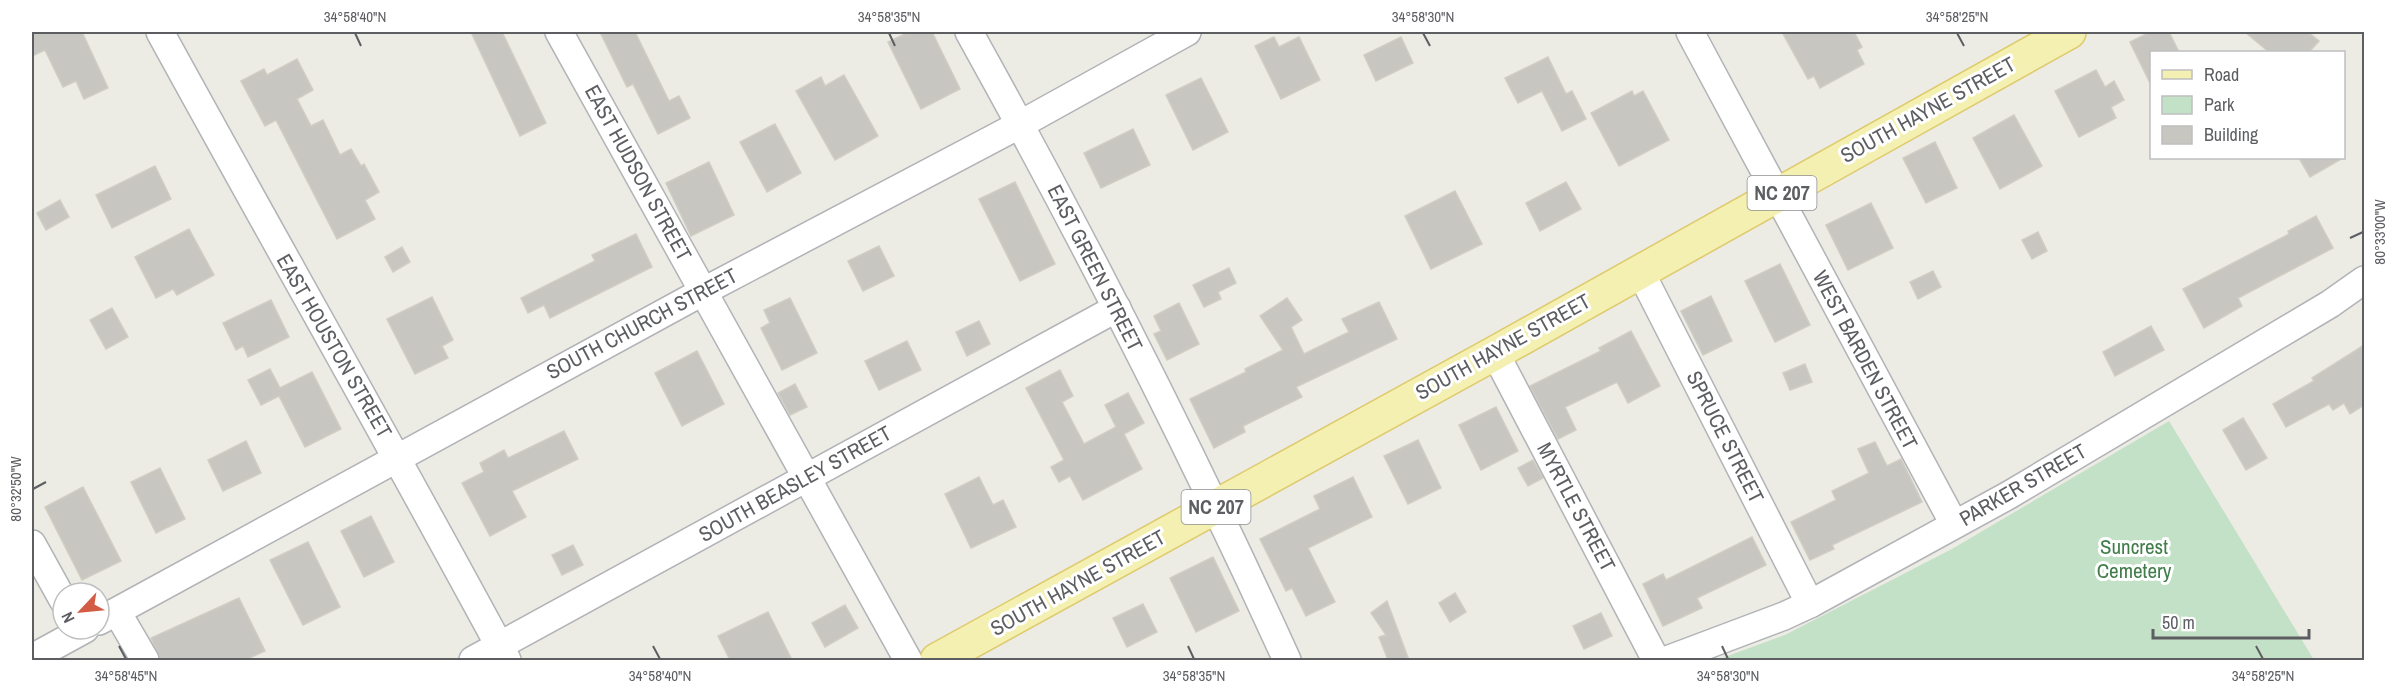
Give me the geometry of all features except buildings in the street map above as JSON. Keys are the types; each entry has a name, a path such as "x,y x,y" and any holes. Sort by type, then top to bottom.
{"main road":[{"name":"SOUTH HAYNE STREET","path":"937,660 1495,353 2069,32"}],"street":[{"name":"EAST HOUSTON STREET","path":"160,32 504,653"},
{"name":"EAST HUDSON STREET","path":"559,32 908,660"},
{"name":"EAST GREEN STREET","path":"969,32 1021,124 1117,308 1216,507 1287,660"},
{"name":"SOUTH CHURCH STREET","path":"111,614 704,291 1021,124 1187,32"},
{"name":"WEST BARDEN STREET","path":"1690,32 1954,524"},
{"name":"SPRUCE STREET","path":"1640,271 1810,604"},
{"name":"PARKER STREET","path":"1667,660 1810,604 2009,495 2330,304 2364,280"},
{"name":"SOUTH BEASLEY STREET","path":"473,660 504,653 805,478 1117,308"},
{"name":"MYRTLE STREET","path":"1495,353 1656,660"},
{"path":"32,544 52,581"},
{"path":"111,637 145,660"},
{"name":"SOUTH CHURCH STREET","path":"32,658 62,641"}],"green space":[{"name":"Suncrest Cemetery","path":"2169,421 2314,660 1717,660 1785,635 1952,549"}]}
